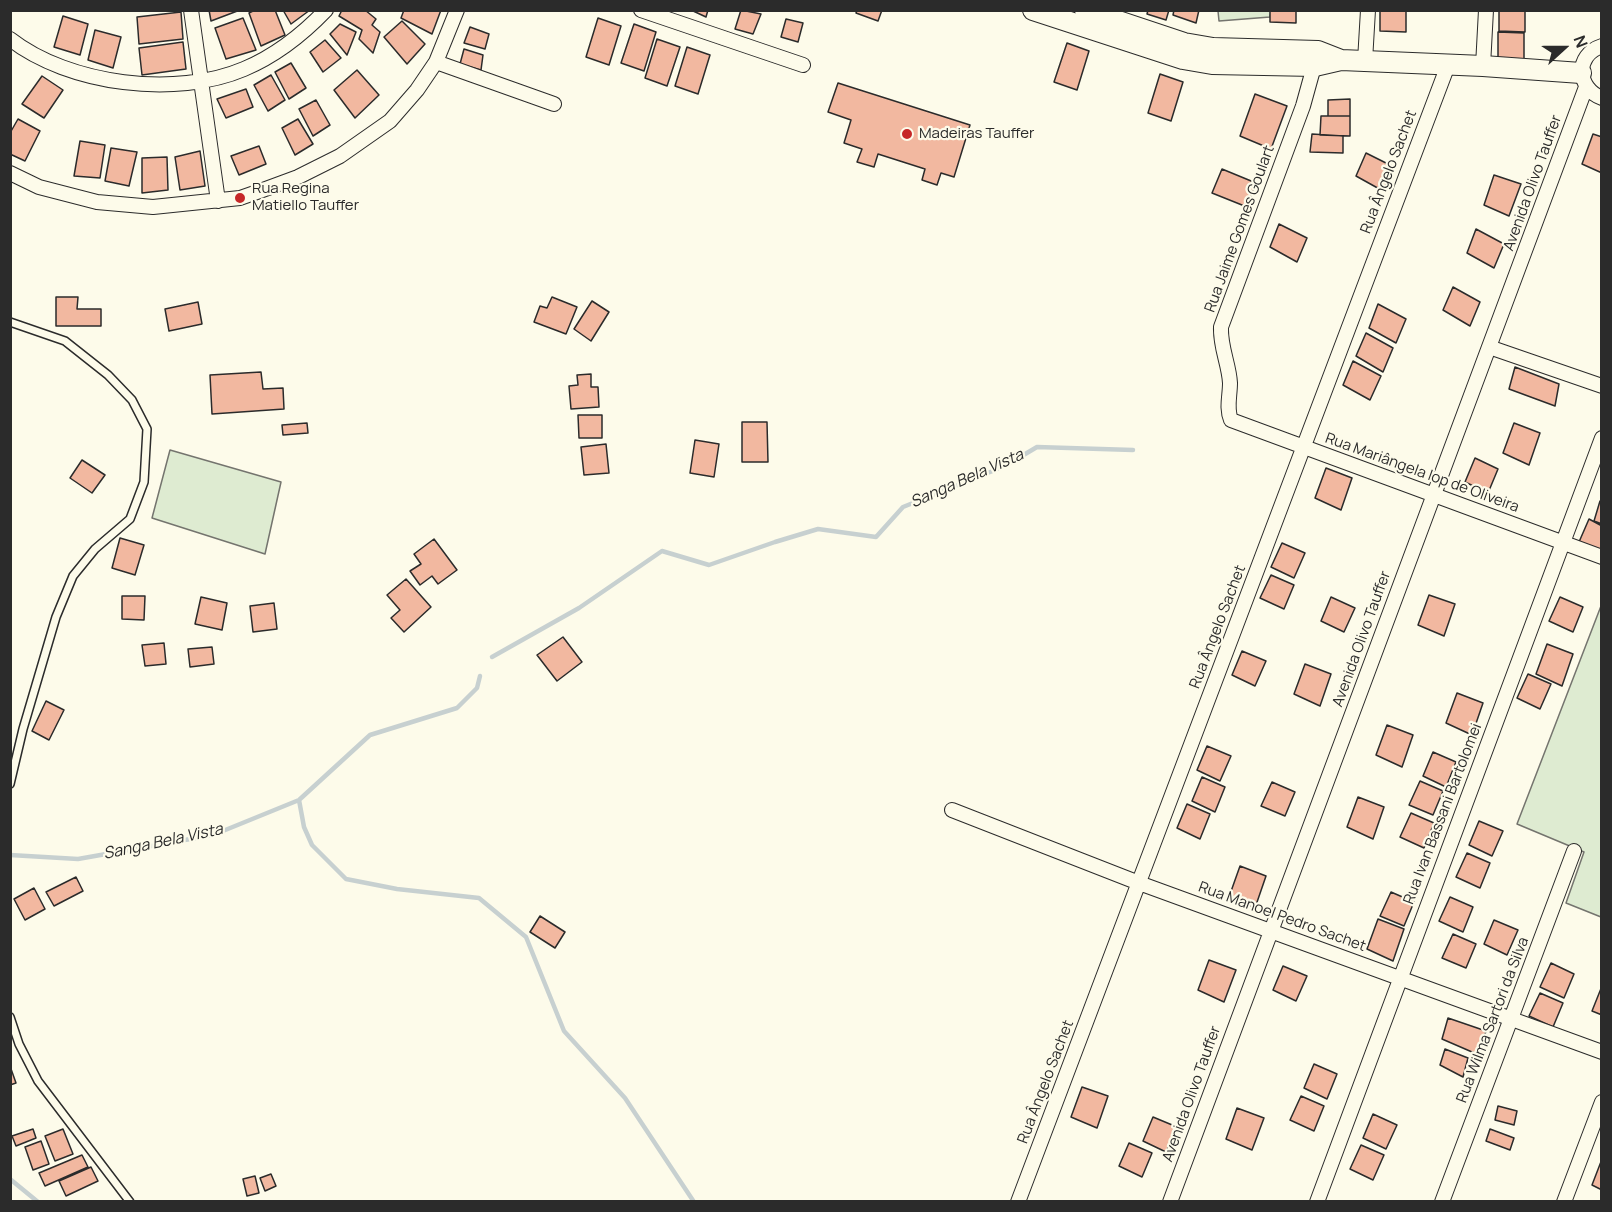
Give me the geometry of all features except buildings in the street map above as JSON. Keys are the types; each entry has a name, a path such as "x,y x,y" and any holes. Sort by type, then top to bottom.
{"street":[{"path":"191,10 218,201"},
{"path":"10,39 44,60 96,78 139,84 201,81 245,69 280,50 307,30 326,10"},
{"path":"10,173 39,187 97,202 153,207 240,198 260,191 298,177 340,156 390,121 417,90 436,62 457,10"},
{"path":"641,10 803,65"},
{"path":"1033,10 1087,17 1184,43 1213,48 1316,59 1483,66 1584,80 1594,95 1602,98"},
{"path":"1365,61 1368,10"},
{"path":"1483,66 1486,10"},
{"name":"Avenida Olivo Tauffer","path":"1170,1202 1489,347 1584,80 1583,62 1589,54 1602,46"},
{"name":"Rua Jaime Gomes Goulart","path":"1231,420 1228,412 1229,376 1220,341 1221,327 1303,106 1316,59"},
{"path":"436,62 554,104"},
{"name":"Rua Ângelo Sachet","path":"1018,1202 1448,65"},
{"path":"1489,347 1602,386"},
{"name":"Rua Mariângela Iop de Oliveira","path":"1231,420 1602,557"},
{"name":"Rua Ivan Bassani Bartolomei","path":"1317,1202 1602,438"},
{"name":"Rua Manoel Pedro Sachet","path":"952,810 1139,883 1602,1052"},
{"name":"Rua Wilma Sartori da Silva","path":"1442,1202 1574,851"},
{"path":"1564,1202 1602,1102"}],"lane":[{"path":"10,322 64,341 108,375 132,400 147,429 144,482 130,519 95,549 73,576 56,617 23,729 10,784"},
{"path":"10,1017 19,1044 38,1081 130,1202"}],"green space":[{"path":"1218,11 1271,11 1270,17 1219,21"},
{"path":"170,450 281,482 265,554 152,518"},
{"path":"1601,606 1601,917 1566,903 1584,852 1517,824"}],"waterway":[{"name":"Sanga Bela Vista","path":"492,657 579,608 662,551 709,565 818,529 876,537 903,507 1005,466 1037,447 1133,450"},
{"name":"Sanga Bela Vista","path":"10,855 78,859 213,835 299,800 370,735 457,708 477,688 480,676"},
{"path":"299,800 304,827 312,845 346,879 397,889 479,898 526,937 564,1031 625,1098 694,1202"},
{"path":"10,1179 38,1202"}],"place":[{"name":"Madeiras Tauffer","path":"907,134"},
{"name":"Rua Regina Matiello Tauffer","path":"240,198"}]}
